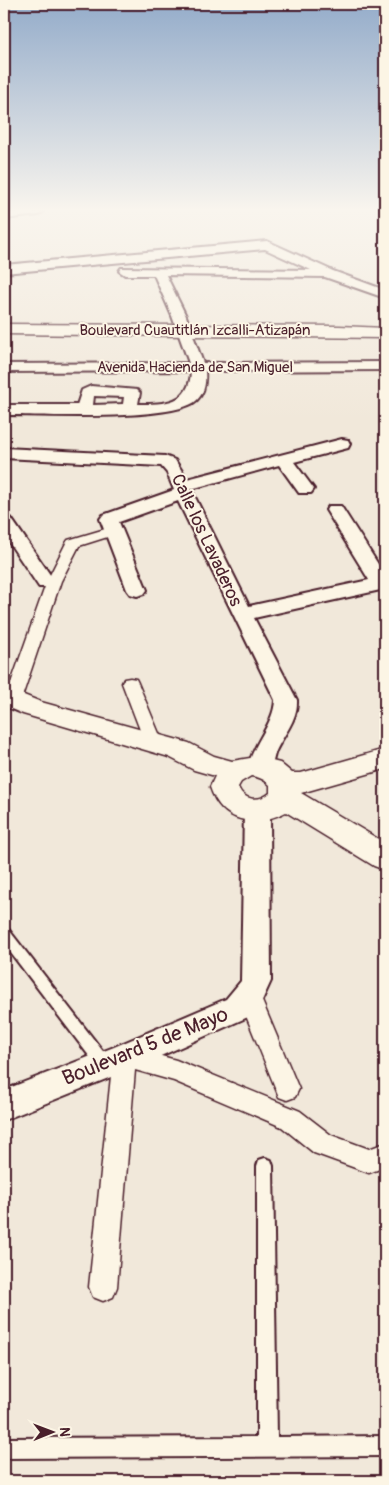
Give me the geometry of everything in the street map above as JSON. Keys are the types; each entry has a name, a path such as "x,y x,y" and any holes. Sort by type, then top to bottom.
{"main road":[{"name":"Boulevard Cuautitlán Izcalli-Atizapán","path":"4,316 385,333"},
{"name":"Boulevard Cuautitlán Izcalli-Atizapán","path":"4,330 340,316 385,318"},
{"path":"13,703 180,750 204,763 240,773 275,773 282,801 385,858"},
{"path":"240,773 224,786 228,799 240,808 282,801 301,783 385,759"}],"street":[{"path":"4,410 130,410 167,407 191,397 198,385 198,368 182,323 162,281"},
{"path":"349,281 385,294"},
{"name":"Avenida Hacienda de San Miguel","path":"4,368 385,366"},
{"path":"13,703 54,581 73,543 181,490 283,459 342,444"},
{"name":"Calle los Lavaderos","path":"4,453 165,461 172,465 181,490 288,706 263,753 240,773"},
{"path":"283,459 305,489"},
{"path":"242,614 383,583 335,510"},
{"path":"4,522 46,583"},
{"path":"111,525 137,590"},
{"path":"130,683 154,743"},
{"path":"282,801 256,981 249,996 287,1089"},
{"name":"Boulevard 5 de Mayo","path":"4,1105 237,1008 249,996"},
{"path":"103,1287 114,1060 176,1071 291,1119 324,1144 368,1161 385,1155"}],"lane":[{"path":"4,934 114,1060"},
{"path":"265,1166 266,1446"},
{"path":"4,1448 385,1446"}]}
